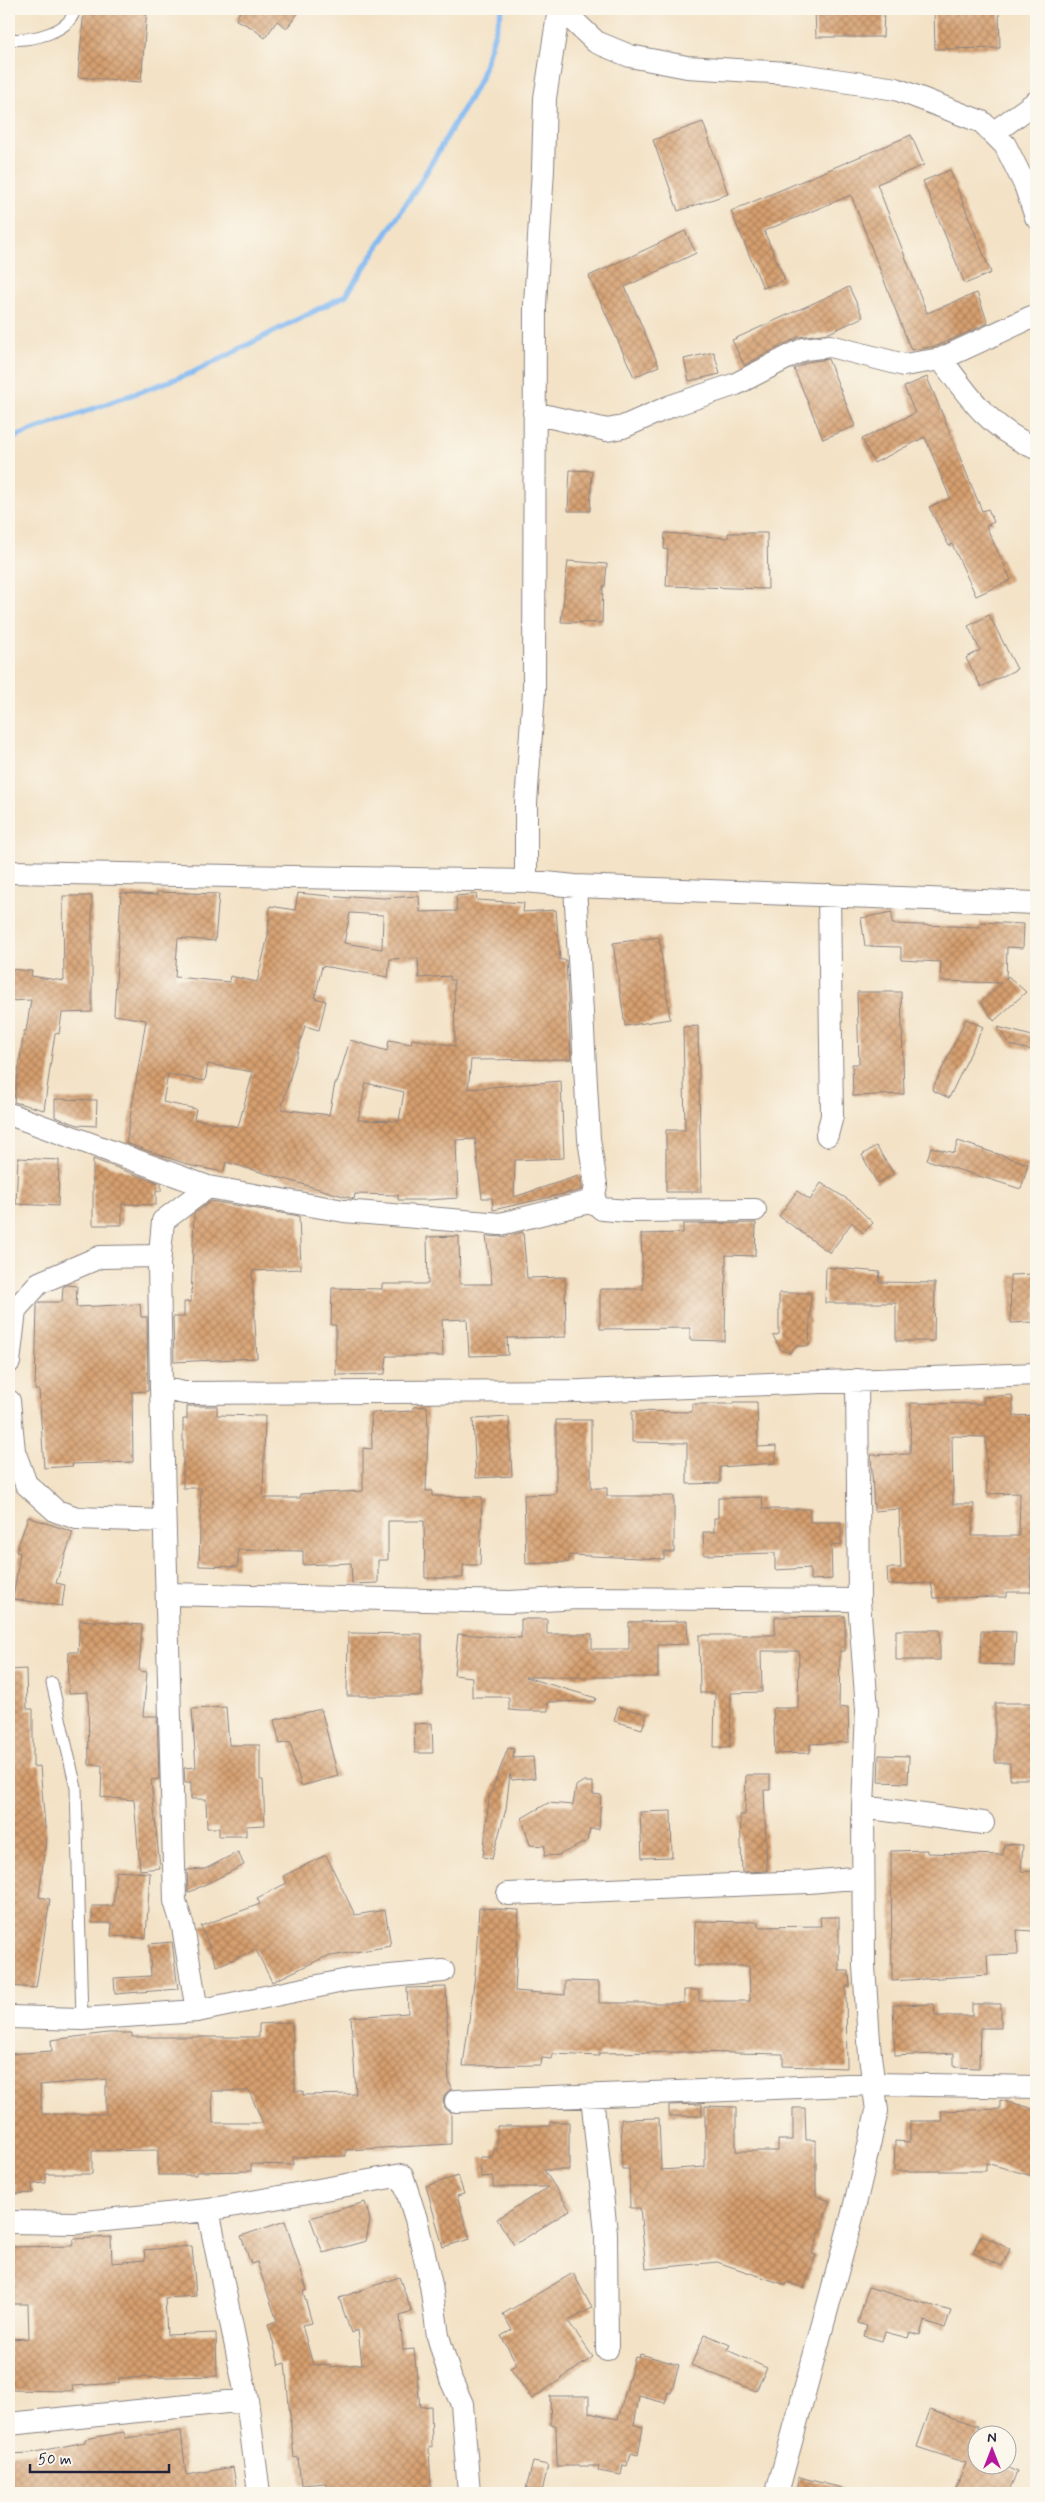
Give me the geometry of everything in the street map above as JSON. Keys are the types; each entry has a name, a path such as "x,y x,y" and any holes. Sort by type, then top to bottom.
{"street":[{"path":"560,9 596,42 630,56 688,67 788,73 896,89 982,122 1005,145 1025,185 1036,217"},
{"path":"526,881 526,803 534,691 535,305 545,98 560,9"},
{"path":"993,133 1036,102"},
{"path":"534,413 580,425 607,430 615,429 736,384 804,349 824,345 904,365 941,359 1036,315"},
{"path":"941,359 967,395 987,418 999,428 1036,448"},
{"path":"9,872 526,881 575,886 1036,903"},
{"path":"575,886 589,1139 596,1185 593,1201"},
{"path":"827,1135 832,1116 829,895"},
{"path":"9,1114 208,1187 344,1211 500,1224 593,1201"},
{"path":"197,2010 183,1927 175,1901 168,1594 164,1521 160,1256 163,1221 208,1187"},
{"path":"593,1201 602,1209 628,1211 755,1210"},
{"path":"9,1362 15,1310 39,1283 100,1257 160,1256"},
{"path":"161,1388 184,1393 572,1391 1036,1374"},
{"path":"777,2493 852,2217 878,2111 864,1966 863,1807 867,1710 858,1600 860,1488 857,1380"},
{"path":"9,1401 14,1451 26,1484 56,1511 77,1518 164,1521"},
{"path":"168,1594 510,1602 578,1598 858,1600"},
{"path":"863,1807 984,1823"},
{"path":"508,1894 809,1882 863,1877"},
{"path":"9,2017 82,2019 197,2010 348,1980 443,1971"},
{"path":"456,2101 874,2084 1036,2087"},
{"path":"592,2096 606,2233 607,2349"},
{"path":"9,2222 75,2223 208,2210 402,2174 416,2219 431,2285 438,2336 451,2380 462,2404 469,2493"},
{"path":"208,2210 247,2400 259,2493"},
{"path":"9,2424 247,2400"}],"lane":[{"path":"9,39 23,40 42,36 63,26 74,15 75,9"},
{"path":"52,1683 76,1788 82,2019"}],"building":[{"path":"84,9 147,9 141,82 78,77"},
{"path":"241,9 301,9 287,28 277,21 265,38 251,27 236,20"},
{"path":"934,9 999,9 1000,48 935,49"},
{"path":"815,10 884,10 883,37 816,37"},
{"path":"703,122 728,194 678,211 653,140"},
{"path":"911,135 924,165 877,184 927,313 977,293 988,323 937,346 911,350 851,195 764,231 785,280 763,288 731,211"},
{"path":"950,170 991,273 965,284 923,181"},
{"path":"685,231 696,253 625,287 659,366 634,377 589,276"},
{"path":"849,287 863,317 829,333 798,337 744,365 732,340"},
{"path":"714,352 720,374 689,381 684,359"},
{"path":"828,359 855,426 823,439 794,369 808,362"},
{"path":"927,377 982,511 988,509 994,522 986,526 1011,580 976,596 952,544 949,546 929,507 950,498 925,437 874,463 862,439 915,413 904,387"},
{"path":"570,470 592,471 590,511 568,511"},
{"path":"665,533 728,538 728,533 767,533 768,589 666,586 668,550 664,549"},
{"path":"568,561 607,564 605,586 603,586 602,623 561,622"},
{"path":"989,615 1017,669 981,687 966,658 980,650 968,626"},
{"path":"157,892 219,894 215,941 178,938 175,977 229,982 230,976 257,982 268,936 270,906 295,910 298,893 350,898 351,896 383,898 419,896 420,912 457,911 456,896 476,894 477,900 524,903 523,912 556,910 560,960 566,960 571,1059 471,1060 468,1089 561,1081 564,1158 515,1160 514,1197 581,1175 582,1190 493,1210 492,1198 482,1198 475,1139 456,1140 458,1198 428,1200 398,1200 398,1195 355,1194 354,1199 226,1162 224,1172 192,1166 126,1143 146,1020 114,1015 121,893 157,895","holes":["350,913 383,915 382,949 344,943","418,958 419,978 450,976 450,980 454,980 455,1046 412,1039 411,1044 389,1040 387,1051 350,1040 337,1083 335,1083 329,1115 281,1109 305,1026 319,1030 326,1001 315,998 322,966 388,977 390,959","208,1064 253,1072 238,1127 194,1119 196,1109 163,1102 168,1074 205,1081","366,1083 404,1092 399,1121 358,1120"]},
{"path":"63,896 92,896 92,1012 62,1013 59,1034 55,1033 44,1110 14,1102 24,1031 26,1031 31,1000 9,1001 9,969 32,971 31,976 64,981"},
{"path":"892,912 892,924 979,927 980,922 1024,924 1023,948 1007,947 1006,979 1008,976 1026,992 994,1021 981,1002 1001,983 940,981 941,962 901,960 901,947 865,946 861,918"},
{"path":"659,937 670,1019 625,1026 613,943"},
{"path":"857,992 901,992 904,1094 853,1096 852,1064 859,1064"},
{"path":"966,1019 983,1027 949,1098 932,1090"},
{"path":"698,1026 701,1192 666,1192 666,1130 685,1130 683,1027"},
{"path":"998,1027 1036,1037 1030,1050 1010,1045"},
{"path":"55,1099 97,1100 96,1126 78,1125 55,1117"},
{"path":"958,1141 1028,1164 1021,1189 927,1160 931,1147 954,1153"},
{"path":"876,1146 894,1174 877,1183 862,1155"},
{"path":"18,1158 59,1160 58,1206 16,1204"},
{"path":"93,1159 161,1184 161,1191 156,1191 156,1205 122,1204 122,1225 93,1225"},
{"path":"821,1183 852,1202 873,1223 863,1233 852,1222 830,1253 779,1216 797,1191 810,1200"},
{"path":"211,1201 299,1216 301,1269 252,1271 257,1358 174,1362 173,1317 184,1317 184,1302 191,1302 194,1214"},
{"path":"756,1223 755,1256 726,1255 725,1341 690,1340 690,1328 600,1329 600,1289 643,1289 641,1234 683,1233 683,1224"},
{"path":"523,1232 527,1278 565,1277 566,1337 507,1338 508,1355 469,1356 467,1319 442,1320 443,1356 387,1356 385,1374 336,1375 336,1325 331,1325 332,1288 382,1289 382,1284 428,1284 427,1237 459,1236 460,1284 492,1284 486,1236 503,1237"},
{"path":"826,1267 880,1272 879,1282 935,1283 934,1341 896,1341 896,1303 825,1303"},
{"path":"1036,1274 1036,1322 1011,1323 1010,1275"},
{"path":"67,1285 77,1286 76,1307 140,1304 141,1317 147,1317 148,1391 132,1392 133,1462 72,1464 73,1466 44,1468 39,1390 35,1390 37,1305 40,1302 62,1302 63,1287"},
{"path":"779,1293 811,1293 809,1346 795,1346 790,1353 781,1350 773,1336 779,1334"},
{"path":"1012,1395 1014,1416 1036,1415 1036,1558 1030,1558 1031,1592 1007,1592 1007,1597 934,1598 931,1583 888,1585 887,1568 901,1568 899,1509 874,1511 871,1455 910,1454 911,1403 984,1404 983,1397","holes":["952,1436 986,1437 987,1494 1020,1493 1019,1536 972,1536 974,1504 953,1504"]},
{"path":"733,1402 757,1402 758,1447 776,1446 776,1463 720,1467 720,1483 687,1484 687,1443 632,1442 632,1411 692,1412 692,1404 733,1404"},
{"path":"187,1406 217,1406 217,1415 265,1416 263,1498 300,1498 300,1494 363,1491 363,1448 372,1449 371,1413 413,1411 413,1407 427,1406 426,1491 432,1491 432,1496 482,1497 480,1565 463,1565 463,1578 425,1578 424,1521 388,1521 388,1560 378,1560 378,1583 352,1584 351,1563 303,1565 303,1551 238,1550 238,1567 199,1566 201,1488 183,1488 183,1419 187,1419"},
{"path":"509,1417 512,1476 476,1478 473,1419"},
{"path":"556,1420 591,1420 591,1488 607,1488 607,1496 674,1496 674,1552 664,1552 664,1559 569,1555 569,1562 526,1564 524,1495 556,1494"},
{"path":"762,1497 763,1509 810,1509 810,1522 841,1522 841,1545 831,1546 832,1579 810,1580 810,1568 775,1570 775,1553 704,1555 703,1532 714,1532 714,1518 718,1518 718,1498"},
{"path":"28,1517 73,1532 56,1583 65,1585 62,1606 13,1599 20,1553 16,1552"},
{"path":"845,1616 845,1651 840,1651 839,1708 848,1707 849,1742 810,1744 810,1753 775,1754 773,1708 798,1708 799,1651 761,1651 762,1692 731,1693 730,1747 714,1747 715,1693 700,1693 699,1635 775,1635 775,1617"},
{"path":"521,1619 547,1619 547,1634 592,1634 592,1649 629,1649 629,1622 687,1621 688,1644 658,1645 658,1677 525,1677 596,1698 595,1701 548,1702 548,1711 520,1711 509,1710 509,1697 472,1697 472,1677 454,1675 458,1634 521,1638"},
{"path":"80,1620 142,1625 139,1671 147,1672 143,1716 157,1716 159,1779 151,1780 160,1868 140,1870 134,1800 101,1797 102,1765 89,1765 88,1692 69,1693 68,1680 69,1652 78,1652"},
{"path":"896,1630 940,1630 940,1660 896,1660"},
{"path":"981,1631 1016,1632 1014,1665 980,1664"},
{"path":"348,1633 422,1634 422,1696 347,1696"},
{"path":"26,1669 27,1709 33,1709 33,1767 40,1766 46,1838 39,1897 50,1899 36,1988 9,1986 9,1670"},
{"path":"995,1703 1036,1703 1036,1779 1010,1779 1010,1763 995,1763"},
{"path":"226,1707 229,1745 260,1745 260,1780 263,1780 265,1825 246,1826 246,1836 219,1836 219,1828 207,1828 206,1799 191,1799 191,1782 185,1783 184,1768 196,1767 192,1709"},
{"path":"618,1707 647,1714 642,1729 614,1721"},
{"path":"321,1709 338,1776 301,1786 290,1742 280,1744 274,1720"},
{"path":"432,1723 433,1753 415,1753 414,1724"},
{"path":"508,1748 514,1749 513,1758 533,1757 535,1778 512,1780 510,1774 506,1809 492,1859 483,1857 489,1798"},
{"path":"879,1755 909,1756 908,1783 878,1782"},
{"path":"746,1775 770,1775 770,1790 764,1790 767,1871 742,1872 740,1815 745,1815"},
{"path":"582,1782 593,1782 593,1794 601,1795 599,1829 590,1829 587,1841 559,1855 544,1856 545,1846 530,1845 522,1818 548,1803 573,1805 576,1786"},
{"path":"671,1811 672,1857 642,1858 640,1812"},
{"path":"1004,1844 1023,1845 1021,1871 1036,1872 1036,1915 1034,1915 1033,1931 1017,1930 1018,1954 987,1955 988,1975 892,1981 891,1851 927,1850 927,1853 1003,1855"},
{"path":"238,1852 244,1865 188,1893 187,1870 205,1869"},
{"path":"326,1855 355,1915 385,1910 391,1946 325,1957 272,1982 256,1950 217,1966 201,1926 260,1904 257,1898 287,1883 283,1876"},
{"path":"116,1871 150,1873 146,1938 111,1936 112,1923 92,1923 92,1906 113,1906"},
{"path":"479,1908 519,1910 515,1991 565,1995 565,1981 599,1982 599,2003 684,2003 684,1990 699,1990 699,2001 750,2001 749,1966 694,1966 695,1921 758,1922 758,1927 821,1926 820,1917 839,1917 839,1971 849,1971 850,1987 846,1987 847,2068 783,2066 783,2054 687,2052 599,2053 599,2056 553,2054 552,2059 542,2058 541,2065 463,2066 475,1975"},
{"path":"172,1942 178,1989 115,1994 114,1978 151,1976 149,1944"},
{"path":"446,1987 449,2084 451,2084 451,2089 445,2094 443,2101 445,2108 451,2113 451,2144 346,2150 346,2156 293,2157 293,2165 251,2164 251,2171 196,2172 196,2175 158,2175 158,2150 92,2151 92,2174 46,2174 46,2183 32,2184 33,2193 16,2194 16,2184 9,2184 9,2129 11,2129 9,2054 52,2051 51,2040 108,2033 132,2033 132,2037 259,2037 259,2024 292,2022 295,2091 303,2091 303,2095 356,2094 351,2017 408,2013 407,1988","holes":["106,2079 106,2114 42,2114 40,2085","212,2091 249,2091 263,2123 213,2123"]},
{"path":"934,2004 935,2016 972,2016 972,2004 1001,2004 1001,2028 980,2028 979,2068 954,2067 954,2053 895,2056 893,2005"},
{"path":"1000,2100 1036,2109 1036,2177 986,2163 986,2171 894,2171 895,2141 910,2142 910,2121 942,2121 941,2111 1000,2109"},
{"path":"702,2104 702,2116 669,2116 669,2105"},
{"path":"705,2106 736,2107 736,2151 778,2151 778,2140 793,2140 793,2108 805,2108 806,2140 816,2140 816,2196 830,2201 812,2254 816,2255 804,2288 787,2282 786,2285 717,2262 646,2269 640,2208 630,2208 629,2169 622,2169 621,2119 659,2118 661,2170 705,2167"},
{"path":"550,2122 569,2122 569,2170 544,2170 570,2210 514,2245 497,2219 548,2187 493,2187 493,2176 481,2177 480,2157 493,2157 493,2149 497,2149 497,2126 550,2126"},
{"path":"458,2176 464,2194 457,2196 470,2239 443,2247 426,2186"},
{"path":"365,2202 370,2220 366,2241 323,2253 310,2218"},
{"path":"285,2221 307,2290 303,2291 312,2323 302,2325 313,2365 330,2364 330,2367 362,2364 358,2330 351,2333 339,2298 399,2277 412,2312 400,2316 403,2350 414,2349 420,2407 431,2406 432,2447 429,2447 431,2490 411,2491 412,2493 328,2493 327,2483 301,2485 298,2457 294,2458 285,2363 279,2365 268,2324 277,2321 257,2262 251,2264 241,2236"},
{"path":"981,2235 1010,2249 1002,2266 973,2253"},
{"path":"111,2237 112,2263 145,2260 144,2250 192,2246 196,2296 165,2298 167,2335 216,2333 217,2376 119,2378 119,2383 72,2386 73,2391 9,2390 9,2339 29,2338 28,2304 9,2304 9,2247 72,2246 74,2239"},
{"path":"573,2273 592,2308 568,2321 593,2357 532,2399 510,2368 517,2364 501,2336 512,2330 503,2314"},
{"path":"868,2287 951,2311 945,2328 924,2321 920,2335 910,2332 908,2338 885,2332 882,2341 864,2336 867,2326 858,2323"},
{"path":"705,2334 730,2345 727,2350 767,2368 756,2391 691,2365"},
{"path":"640,2354 679,2365 671,2393 668,2392 665,2403 639,2396 634,2425 643,2427 638,2455 630,2453 627,2466 623,2465 621,2475 598,2471 599,2466 557,2466 556,2425 551,2425 550,2396 589,2396 589,2413 618,2419 635,2357 639,2358"},
{"path":"930,2410 972,2424 968,2424 968,2474 1016,2474 1008,2493 954,2493 966,2463 917,2447"},
{"path":"181,2431 186,2475 233,2467 237,2490 221,2493 73,2493 73,2490 46,2493 9,2493 9,2454 30,2453 85,2442 85,2439 124,2432 125,2438"},
{"path":"533,2462 548,2465 542,2492 526,2489"},
{"path":"799,2477 842,2488 841,2493 795,2493"}],"waterway":[{"path":"9,439 192,373 346,295 421,181 480,80 502,9"}]}
